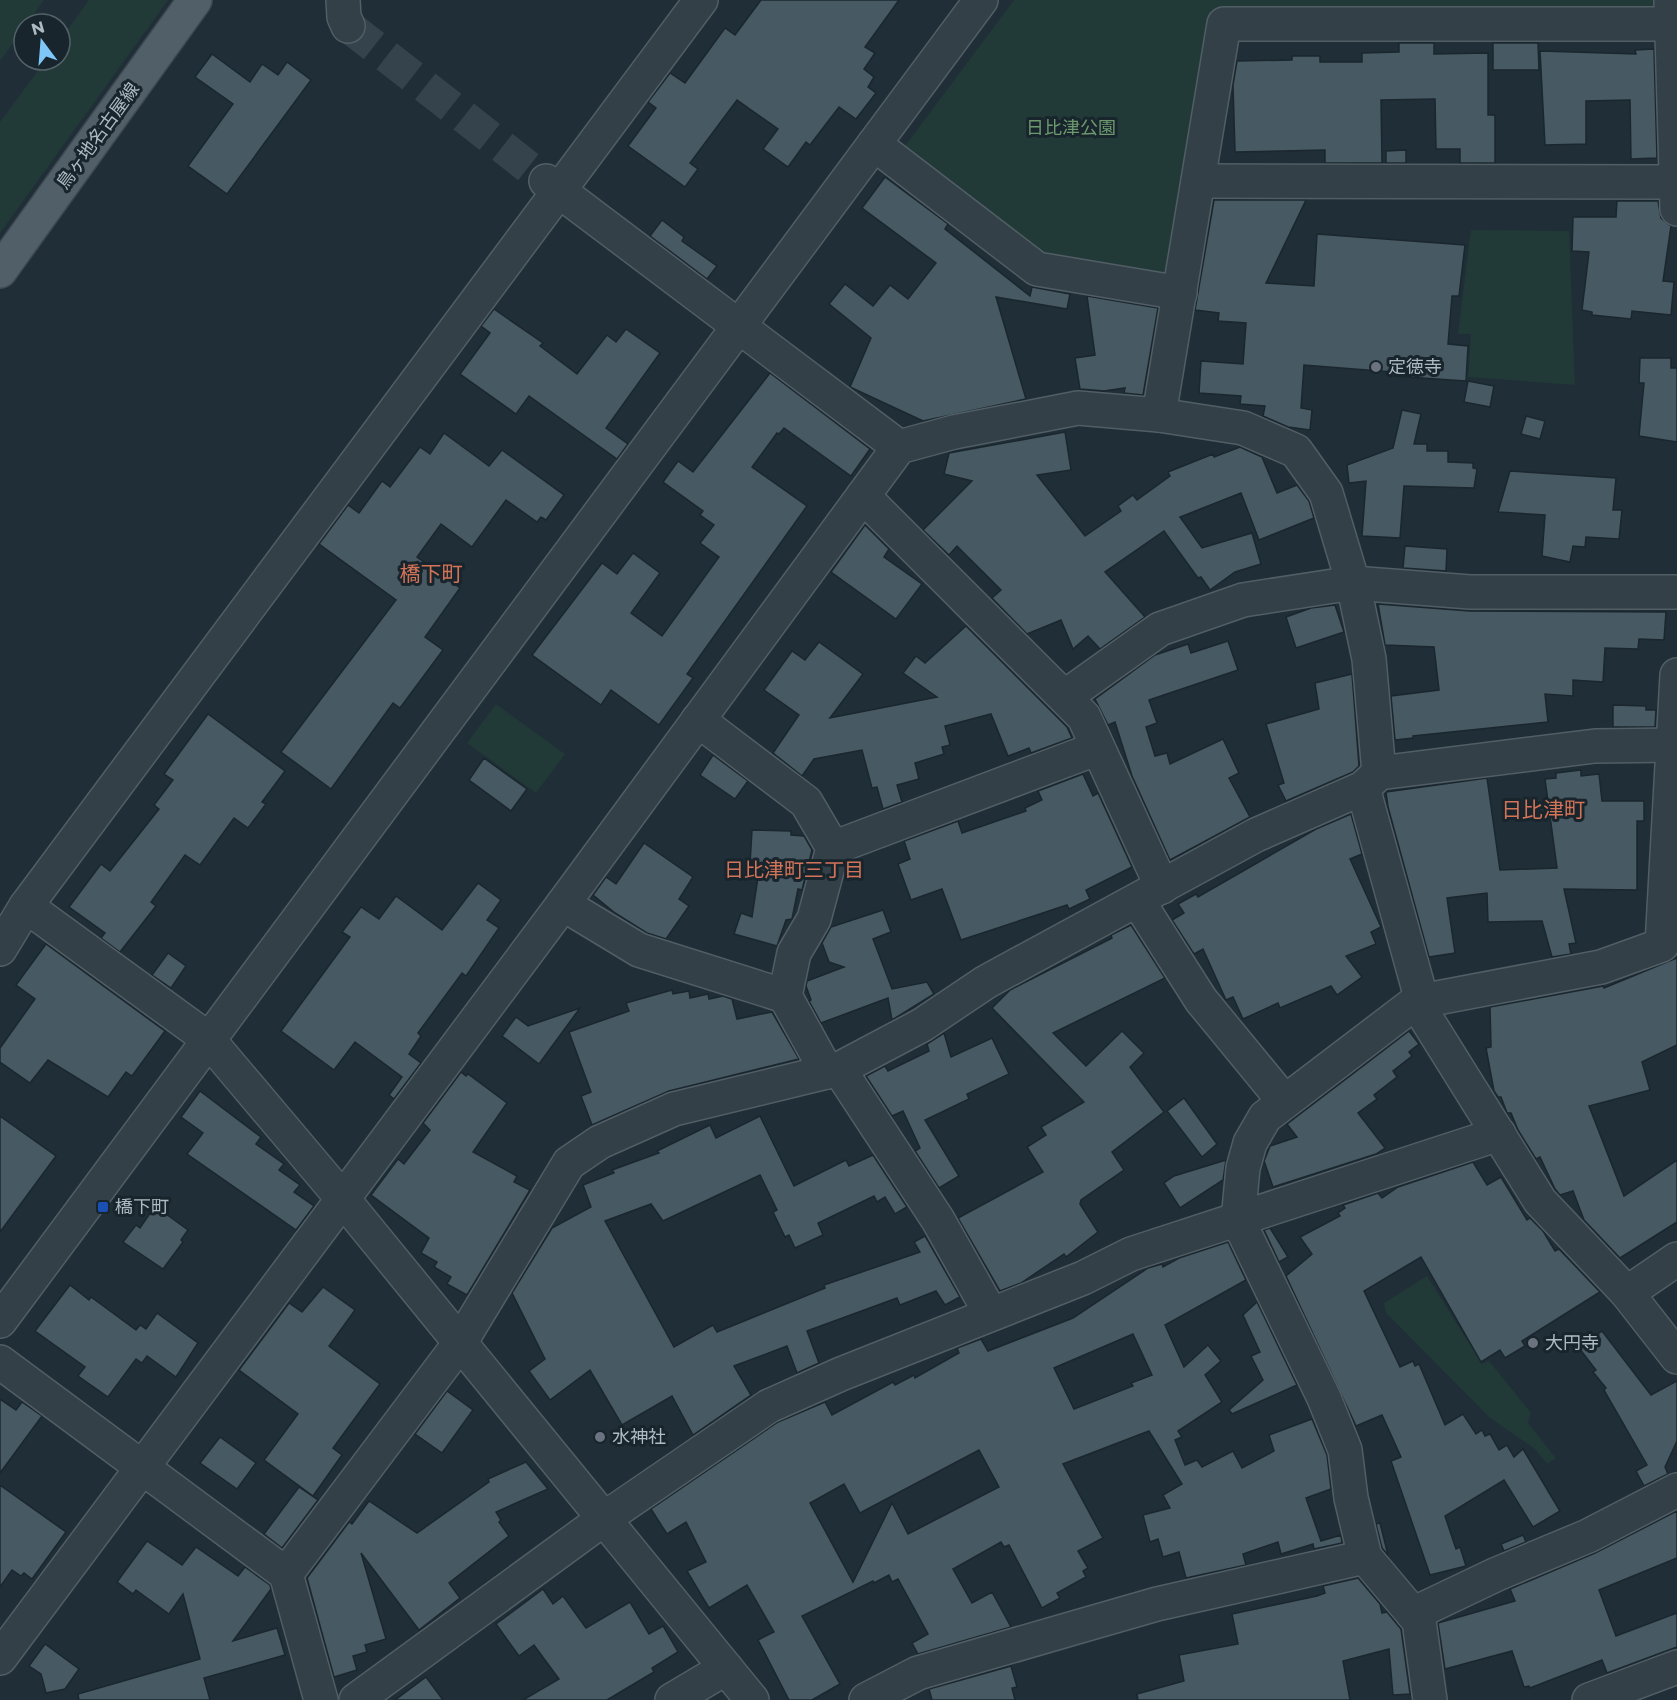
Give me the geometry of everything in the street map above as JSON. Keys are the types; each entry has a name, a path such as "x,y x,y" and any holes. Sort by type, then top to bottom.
{"main road":[{"name":"鳥ヶ地名古屋線","path":"0,271 195,0"}],"street":[{"path":"0,949 26,906 553,187 701,0"},
{"path":"0,1321 207,1038 981,0"},
{"path":"1159,415 1224,24 1671,12 1676,195 1198,181"},
{"path":"874,144 1037,269 1180,293"},
{"path":"553,187 739,324 899,447"},
{"path":"0,1658 563,904 899,447 954,432 1078,408 1159,415 1243,428 1296,451 1326,493 1353,583 1369,659 1371,781 1419,1001 1540,1201 1627,1293 1677,1357"},
{"path":"863,496 1066,696 1084,717 1098,748 1150,894 1201,1000 1284,1101"},
{"path":"1066,696 1160,629 1243,600 1353,583 1470,592 1677,592"},
{"path":"1430,1700 1419,1621 1365,1557 1351,1498 1345,1450 1324,1398 1238,1220 1239,1190 1250,1143 1265,1117 1284,1101 1419,1001 1601,967 1662,945 1677,675"},
{"path":"698,720 806,802 833,848 814,919 794,953 785,996"},
{"path":"286,1574 460,1343 569,1163 600,1142 674,1109 833,1070 922,1026 986,982 1256,835 1371,781 1595,746 1674,745"},
{"path":"833,848 1098,748"},
{"path":"563,904 639,950 785,996 833,1070 938,1220 991,1314"},
{"path":"26,906 207,1038 342,1198 752,1700"},
{"path":"356,1700 605,1518 769,1406 841,1374 1083,1278 1131,1254 1499,1134"},
{"path":"1627,1293 1677,1259"},
{"path":"0,1362 286,1574 321,1700"},
{"path":"1413,1614 1497,1574 1588,1536 1677,1490"},
{"path":"866,1700 918,1673 1156,1604 1365,1557"},
{"path":"1589,1700 1677,1666"},
{"path":"672,1700 726,1668"}],"green space":[{"path":"0,0 44,0 36,12 12,12 12,44 0,61"},
{"path":"89,0 168,0 0,233 0,122 37,72 72,72 72,23"},
{"name":"日比津公園","path":"1014,0 1662,0 1655,12 1215,14 1171,281 1042,260 906,155 905,146"},
{"path":"1471,230 1569,231 1575,385 1468,377 1471,334 1458,334"},
{"path":"496,704 565,754 536,793 467,743"},
{"path":"1427,1276 1482,1364 1489,1361 1531,1413 1528,1423 1556,1458 1547,1464 1535,1449 1490,1418 1386,1313 1384,1303"}],"building":[{"path":"761,0 899,0 865,47 875,53 864,69 874,77 868,87 876,93 856,119 839,107 810,145 806,142 788,167 763,149 778,129 737,100 690,163 698,169 685,187 628,146 656,108 648,102 670,73 685,83 725,28 735,35"},
{"path":"1399,43 1434,43 1434,54 1488,53 1488,115 1495,115 1495,163 1460,163 1460,149 1436,149 1435,99 1381,100 1382,163 1325,163 1325,150 1235,152 1233,85 1237,61 1292,60 1292,56 1320,56 1320,62 1362,62 1362,53 1399,52"},
{"path":"1493,43 1538,43 1539,70 1493,70"},
{"path":"1654,49 1657,158 1631,159 1630,100 1586,101 1586,144 1545,145 1540,51 1636,54 1635,50"},
{"path":"212,54 250,82 262,64 278,75 287,62 311,80 227,194 188,166 233,104 195,77"},
{"path":"1406,150 1406,163 1386,163 1386,151"},
{"path":"885,177 948,224 945,229 1030,296 1032,287 1070,294 1067,309 996,297 1026,399 923,421 850,387 871,338 829,304 845,284 873,306 890,285 908,299 936,263 862,208"},
{"path":"1214,200 1306,200 1266,283 1314,286 1317,234 1465,245 1459,296 1452,296 1448,344 1468,346 1466,381 1392,376 1392,372 1304,365 1301,408 1312,410 1310,430 1288,427 1263,416 1265,406 1240,404 1241,396 1199,393 1201,361 1243,364 1246,323 1218,321 1219,313 1195,310"},
{"path":"1617,201 1658,201 1661,218 1671,226 1663,281 1674,282 1671,315 1632,311 1631,319 1592,315 1592,312 1582,310 1589,252 1572,251 1573,217 1616,217"},
{"path":"662,220 684,237 682,241 717,266 707,279 650,236"},
{"path":"1087,296 1158,308 1143,395 1124,393 1125,388 1104,391 1080,389 1075,358 1095,355"},
{"path":"494,309 543,343 540,346 577,374 607,335 616,342 626,329 660,353 606,428 628,444 617,459 529,396 516,414 460,374 490,333 481,326"},
{"path":"1640,358 1671,358 1671,368 1677,368 1677,442 1639,436 1644,383 1639,383"},
{"path":"770,373 870,449 851,476 784,428 779,434 777,433 752,467 807,506 687,674 693,678 659,725 611,690 601,705 532,655 602,563 617,574 633,553 660,573 631,613 662,636 719,557 700,543 714,525 700,515 703,511 663,482 678,461 693,472"},
{"path":"1468,381 1494,386 1490,407 1464,402"},
{"path":"1402,410 1421,414 1414,444 1427,444 1427,451 1448,451 1448,462 1473,463 1473,468 1477,469 1474,488 1404,486 1400,538 1362,536 1366,481 1349,483 1347,465 1393,448"},
{"path":"1526,416 1545,421 1540,439 1521,434"},
{"path":"1065,432 1071,470 1037,475 1085,536 1121,511 1118,506 1133,495 1137,500 1170,476 1168,472 1213,454 1214,457 1240,447 1262,457 1277,493 1297,485 1309,501 1314,518 1259,540 1241,493 1180,517 1202,548 1252,533 1261,564 1235,572 1210,590 1201,577 1198,578 1164,531 1105,572 1145,617 1100,649 1088,636 1073,649 1061,620 1027,634 992,598 1001,590 957,546 949,555 923,530 972,481 944,474 949,453"},
{"path":"444,433 489,466 502,450 564,495 546,520 541,517 537,522 506,500 472,547 441,524 417,557 460,588 425,637 443,650 400,708 393,703 331,789 281,752 396,600 319,544 348,505 359,513 382,481 390,487 420,447 430,454"},
{"path":"1510,471 1616,478 1613,510 1622,510 1619,539 1586,537 1585,547 1573,546 1570,562 1542,556 1545,515 1498,512"},
{"path":"865,525 889,549 884,557 922,584 896,619 831,572"},
{"path":"1405,546 1447,549 1446,571 1403,568"},
{"path":"1378,604 1470,611 1666,612 1664,640 1639,639 1638,649 1605,648 1603,682 1573,680 1573,696 1545,694 1548,722 1413,736 1413,738 1395,740 1391,696 1439,690 1434,647 1385,645"},
{"path":"1335,605 1344,632 1296,648 1286,617 1311,608"},
{"path":"966,626 1067,727 1072,738 1031,753 1029,748 1008,756 991,714 945,726 950,745 942,747 944,754 915,763 919,779 897,785 902,802 883,809 877,787 872,788 862,750 814,759 802,776 773,753 799,715 764,690 792,651 805,660 819,642 863,674 830,718 937,697 903,673 916,656 925,663"},
{"path":"1228,641 1238,670 1149,700 1157,723 1146,727 1155,756 1167,753 1170,764 1223,739 1239,773 1229,778 1250,817 1170,860 1132,776 1115,722 1108,725 1095,699 1155,655 1188,644 1191,653"},
{"path":"1352,674 1359,766 1353,772 1286,801 1278,785 1284,783 1266,724 1319,709 1315,683"},
{"path":"1613,705 1646,706 1646,710 1656,710 1655,727 1613,727"},
{"path":"208,714 285,771 262,802 266,804 248,828 234,818 200,865 185,855 151,902 156,906 120,952 101,938 105,933 69,907 101,864 110,871 159,809 154,805 173,780 164,774"},
{"path":"713,755 748,781 735,799 700,775"},
{"path":"484,758 527,789 511,811 469,780"},
{"path":"1581,770 1581,776 1599,774 1602,801 1644,801 1644,821 1637,821 1637,890 1564,889 1576,943 1569,944 1571,954 1552,957 1542,921 1488,922 1487,893 1447,898 1455,953 1429,957 1388,807 1386,792 1487,778 1500,870 1557,868 1545,779 1556,778 1556,773"},
{"path":"1083,774 1093,796 1098,793 1132,867 1086,890 1090,899 1069,909 1067,905 961,940 942,889 911,900 898,864 910,859 904,841 958,821 962,833 1026,811 1025,808 1042,800 1038,791"},
{"path":"1351,814 1362,854 1350,859 1381,927 1371,932 1376,944 1346,956 1362,977 1337,995 1331,986 1280,1008 1278,1003 1243,1019 1233,997 1226,1000 1203,949 1194,954 1172,920 1184,913 1178,904 1196,894 1198,897 1316,829"},
{"path":"752,830 791,831 791,835 804,836 812,850 802,890 798,889 792,919 786,920 777,946 734,934 741,913 752,917 760,864 750,864"},
{"path":"644,843 693,877 679,899 689,906 666,939 647,933 615,913 593,895 606,877 616,884"},
{"path":"478,883 501,900 487,920 499,928 466,976 462,973 418,1033 421,1036 409,1054 421,1063 394,1099 389,1095 402,1077 355,1042 334,1070 281,1031 350,937 342,932 361,907 379,919 396,896 442,930"},
{"path":"883,910 891,932 873,939 892,989 927,982 934,994 892,1020 888,998 821,1023 809,1001 811,1000 806,986 807,981 844,967 829,962 822,943 831,927"},
{"path":"1131,925 1165,978 1053,1033 1086,1066 1122,1031 1144,1053 1130,1067 1164,1112 1112,1152 1124,1170 1081,1200 1080,1204 1098,1232 1066,1257 1064,1254 1021,1283 1000,1291 958,1218 1043,1172 1027,1147 1046,1135 1041,1127 1084,1102 992,1008 1010,990 1112,938 1111,935"},
{"path":"46,944 165,1031 132,1076 126,1072 108,1097 48,1060 30,1083 0,1062 0,1048 35,999 16,985"},
{"path":"168,953 186,966 171,988 152,975"},
{"path":"1677,958 1677,1045 1642,1062 1650,1090 1589,1106 1624,1196 1677,1160 1677,1222 1620,1258 1584,1220 1573,1191 1560,1195 1555,1189 1540,1157 1536,1159 1518,1130 1511,1113 1507,1113 1501,1097 1498,1097 1494,1091 1486,1048 1491,1047 1490,1007 1603,986 1604,988"},
{"path":"672,990 673,994 689,991 690,998 708,994 709,999 723,996 732,999 737,1019 772,1012 799,1059 669,1091 592,1125 581,1096 591,1092 569,1032 629,1011 626,1003"},
{"path":"580,1008 539,1064 502,1036 516,1017 528,1026"},
{"path":"1409,1031 1419,1044 1409,1052 1412,1056 1393,1071 1397,1077 1374,1095 1377,1099 1358,1113 1385,1148 1376,1154 1273,1187 1264,1161 1270,1146 1297,1137 1287,1124"},
{"path":"944,1033 951,1057 992,1038 1009,1074 967,1094 969,1099 925,1120 959,1176 939,1188 915,1151 920,1148 903,1111 892,1116 866,1076 885,1066 888,1071 929,1051 927,1044"},
{"path":"461,1072 466,1076 468,1074 507,1103 473,1152 517,1176 514,1182 530,1190 467,1295 447,1284 451,1277 434,1267 437,1262 421,1253 429,1238 371,1195 398,1159 404,1164 430,1130 423,1123"},
{"path":"200,1091 261,1137 256,1144 284,1164 279,1170 300,1185 294,1192 314,1206 296,1230 187,1154 203,1133 181,1117"},
{"path":"1184,1098 1217,1144 1202,1157 1167,1111"},
{"path":"0,1116 56,1156 0,1232"},
{"path":"760,1116 794,1186 846,1160 849,1166 873,1155 907,1207 895,1214 885,1197 877,1202 874,1196 818,1223 823,1235 795,1248 789,1235 785,1237 773,1212 777,1210 760,1175 663,1221 651,1204 605,1221 674,1347 713,1325 717,1332 825,1288 824,1285 920,1252 914,1242 925,1236 960,1297 945,1305 936,1291 900,1305 897,1298 807,1331 819,1363 797,1373 787,1346 734,1366 751,1395 693,1435 672,1396 622,1425 590,1370 550,1400 529,1371 545,1359 512,1293 552,1228 591,1207 583,1185 614,1173 612,1170 659,1153 657,1151 710,1125 716,1138"},
{"path":"1226,1160 1223,1180 1180,1208 1164,1183 1174,1176"},
{"path":"1473,1162 1487,1185 1501,1177 1527,1220 1530,1218 1543,1231 1555,1251 1559,1249 1600,1292 1522,1341 1525,1346 1505,1358 1500,1350 1481,1362 1421,1257 1364,1291 1400,1367 1413,1361 1415,1366 1419,1364 1445,1425 1463,1414 1476,1434 1482,1430 1485,1436 1490,1434 1499,1450 1507,1445 1514,1457 1523,1449 1560,1511 1533,1527 1504,1480 1445,1516 1456,1549 1460,1547 1466,1566 1430,1575 1391,1461 1401,1457 1382,1415 1356,1426 1286,1276 1312,1254 1300,1237 1340,1216 1338,1213 1345,1208 1343,1205 1378,1193 1382,1198 1398,1187"},
{"path":"155,1206 188,1230 181,1240 183,1242 163,1269 123,1242 136,1225 140,1228"},
{"path":"1270,1228 1288,1257 1279,1262 1264,1230"},
{"path":"1228,1242 1246,1280 1165,1325 1184,1367 1208,1345 1221,1361 1205,1375 1222,1402 1178,1431 1182,1437 1175,1440 1185,1465 1197,1460 1202,1467 1233,1451 1242,1468 1274,1451 1269,1435 1312,1419 1327,1455 1331,1489 1306,1498 1321,1541 1341,1535 1342,1543 1314,1549 1313,1544 1281,1554 1278,1542 1243,1554 1246,1565 1186,1578 1179,1552 1163,1557 1158,1539 1150,1542 1143,1515 1170,1508 1163,1495 1182,1484 1149,1431 1063,1464 1103,1538 1078,1551 1088,1568 1083,1571 1086,1577 1057,1593 1060,1598 1042,1608 1009,1545 1004,1547 1001,1542 953,1569 972,1603 992,1592 1011,1627 918,1654 912,1643 928,1634 898,1579 892,1582 889,1575 874,1583 873,1581 802,1616 840,1684 812,1700 789,1700 758,1640 774,1632 747,1585 709,1608 687,1571 706,1562 686,1522 667,1534 651,1509 778,1422 825,1402 832,1415 893,1382 895,1385 914,1375 915,1378 959,1353 957,1348 981,1339 988,1351 1073,1318 1148,1268 1162,1264 1163,1267 1179,1258","holes":["1133,1334 1152,1375 1131,1383 1133,1386 1074,1409 1054,1368","979,1450 999,1487 908,1534 892,1503 853,1582 810,1503 844,1484 860,1513"]},
{"path":"70,1285 89,1300 91,1297 136,1330 140,1325 146,1329 157,1313 198,1343 176,1377 147,1356 142,1363 136,1359 108,1397 78,1376 85,1367 35,1331"},
{"path":"323,1287 355,1310 329,1346 380,1384 333,1448 342,1455 313,1496 264,1460 298,1414 239,1370 289,1303 302,1312"},
{"path":"1257,1302 1297,1385 1232,1414 1229,1410 1263,1380 1251,1356 1260,1352 1243,1315"},
{"path":"1602,1331 1651,1395 1677,1381 1677,1441 1665,1467 1668,1474 1644,1486 1636,1471 1647,1465 1604,1390 1606,1388 1593,1372 1596,1370 1579,1348"},
{"path":"447,1391 473,1410 442,1453 415,1434"},
{"path":"0,1399 16,1410 22,1402 42,1416 0,1473"},
{"path":"220,1437 256,1463 237,1489 200,1463"},
{"path":"526,1462 548,1489 496,1512 501,1520 499,1522 509,1536 449,1583 460,1598 419,1630 361,1553 386,1639 365,1645 367,1652 353,1656 357,1670 334,1677 307,1578 349,1522 352,1524 369,1501 417,1533 489,1482 488,1479"},
{"path":"0,1485 66,1532 32,1579 24,1573 21,1576 12,1570 0,1587"},
{"path":"299,1487 318,1500 282,1548 264,1534"},
{"path":"1677,1511 1677,1558 1599,1590 1616,1636 1677,1613 1677,1647 1607,1673 1602,1660 1530,1688 1529,1686 1524,1687 1512,1651 1445,1669 1438,1623 1515,1601 1510,1589 1595,1553"},
{"path":"1380,1523 1388,1555 1382,1548 1376,1524"},
{"path":"1523,1535 1526,1542 1504,1551 1501,1544"},
{"path":"147,1541 182,1565 196,1547 238,1576 245,1567 270,1585 271,1589 233,1641 277,1628 285,1655 204,1678 210,1700 79,1700 78,1694 200,1659 183,1594 169,1614 136,1590 133,1594 117,1582"},
{"path":"1358,1578 1380,1604 1382,1613 1387,1612 1401,1629 1410,1694 1393,1695 1389,1649 1343,1661 1350,1700 1138,1700 1137,1694 1184,1681 1179,1655 1238,1644 1232,1614 1317,1596 1325,1593 1323,1586"},
{"path":"543,1589 553,1604 563,1596 586,1628 630,1602 649,1634 663,1626 678,1652 652,1668 654,1672 607,1700 523,1700 559,1679 534,1645 519,1656 496,1624"},
{"path":"45,1644 79,1669 65,1689 46,1693 41,1674 29,1666"},
{"path":"1011,1666 1017,1687 1012,1688 1015,1700 932,1700 929,1689"},
{"path":"426,1677 443,1700 395,1700"}],"tunnel":[{"path":"348,26 546,181"}],"place":[{"name":"定徳寺","path":"1376,367"},
{"name":"橋下町","path":"103,1207"},
{"name":"大円寺","path":"1533,1343"},
{"name":"水神社","path":"600,1437"}],"district":[{"name":"橋下町","path":"431,573"},
{"name":"日比津町","path":"1543,809"},
{"name":"日比津町三丁目","path":"794,870"}]}
